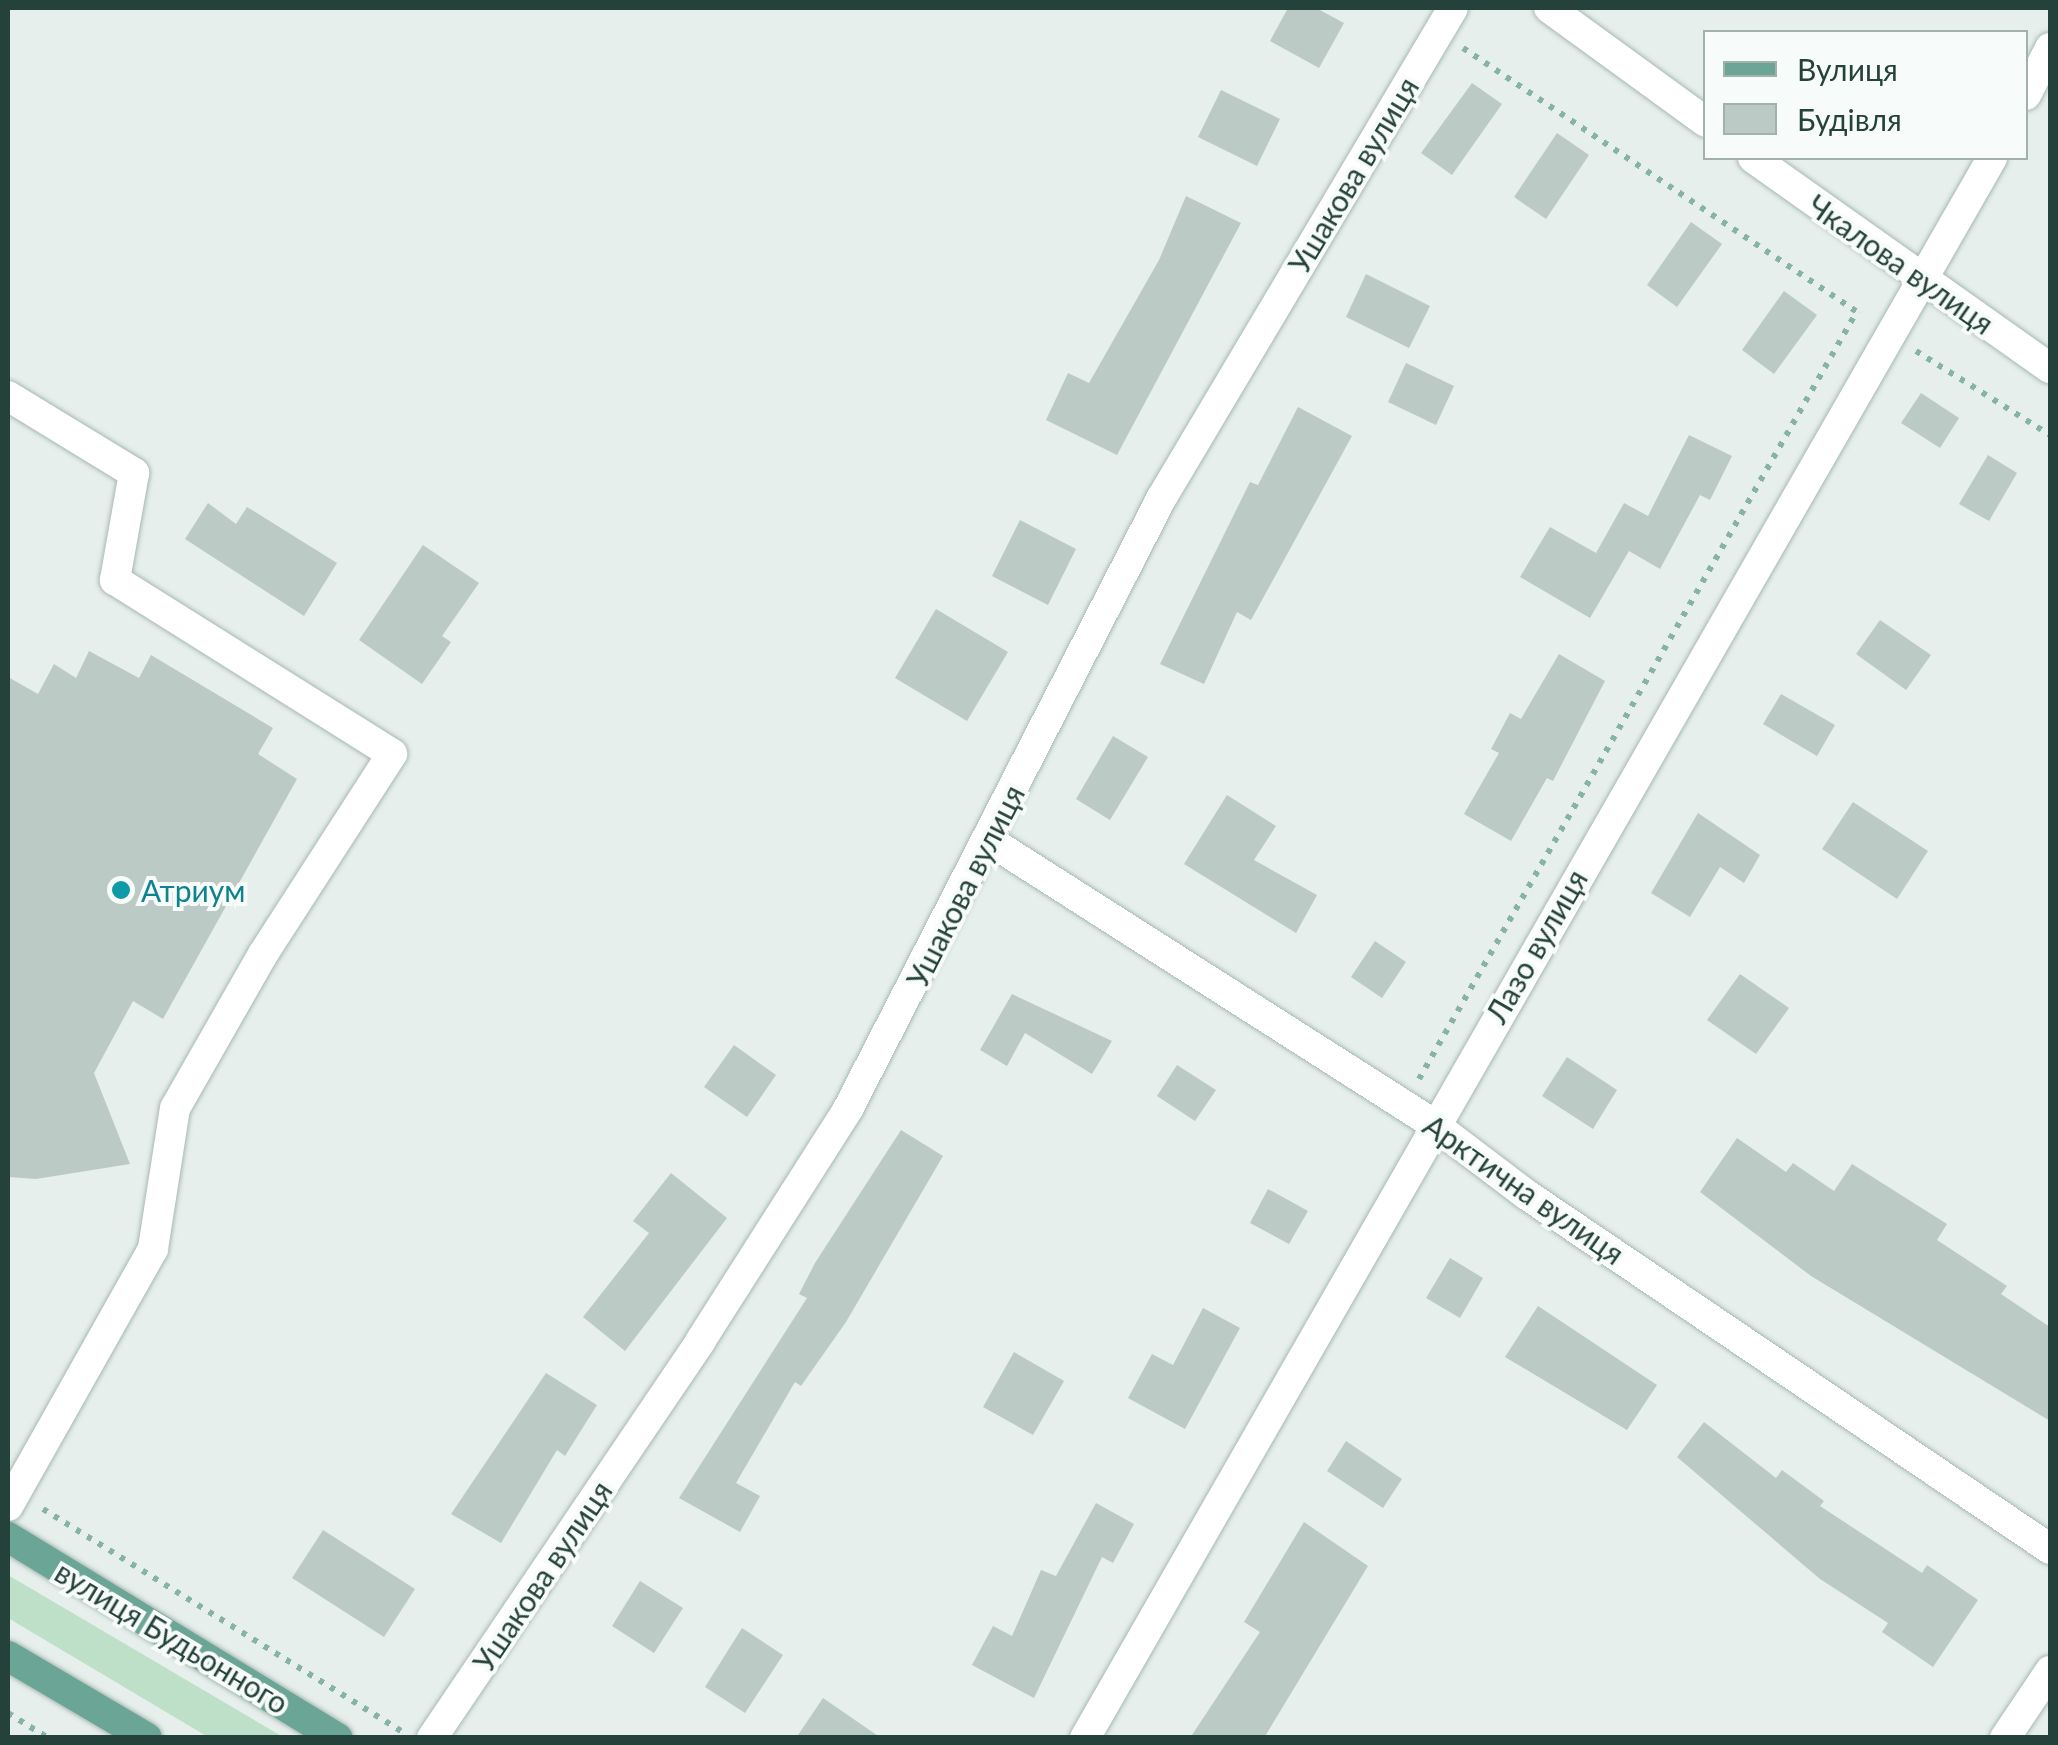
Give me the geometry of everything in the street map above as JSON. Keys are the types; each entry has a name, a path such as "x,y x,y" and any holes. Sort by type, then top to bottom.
{"main road":[{"name":"вулиця Будьонного","path":"8,1537 337,1738"},
{"path":"8,1656 146,1738"}],"street":[{"path":"1549,8 1703,120"},
{"name":"Ушакова вулиця","path":"432,1738 702,1340 848,1110 990,841 1161,499 1446,20"},
{"path":"2028,91 2050,48"},
{"name":"Чкалова вулиця","path":"1756,160 2050,368"},
{"name":"Лазо вулиця","path":"1085,1738 1432,1123 1925,283 1991,160"},
{"path":"8,396 134,474 115,580 392,754 264,954 175,1108 153,1249 12,1499"},
{"name":"Арктична вулиця","path":"990,841 1432,1123 1527,1195 2050,1549"},
{"path":"2005,1738 2050,1671"}],"path":[{"path":"1446,20 1856,311 2050,436"},
{"path":"1404,1105 1856,311"},
{"path":"12,1499 411,1738"},
{"path":"8,1713 48,1738"}],"green space":[{"path":"8,1575 283,1737 208,1737 8,1618"}],"building":[{"path":"1288,8 1316,8 1344,23 1319,68 1270,41"},
{"path":"1472,83 1502,104 1452,175 1421,153"},
{"path":"1221,90 1280,119 1257,166 1198,137"},
{"path":"1557,133 1589,155 1546,219 1514,197"},
{"path":"1186,196 1241,223 1117,455 1046,420 1068,373 1089,383 1159,260"},
{"path":"1691,222 1722,244 1677,307 1647,285"},
{"path":"1366,274 1430,306 1409,348 1346,317"},
{"path":"1784,291 1817,315 1774,374 1742,350"},
{"path":"1406,363 1454,386 1436,425 1388,402"},
{"path":"1921,393 1959,418 1940,448 1901,423"},
{"path":"1298,407 1352,436 1251,620 1237,612 1204,684 1160,664 1250,482 1258,485"},
{"path":"1689,435 1732,456 1710,500 1700,495 1660,569 1629,551 1590,618 1520,577 1550,527 1596,553 1624,503 1648,516"},
{"path":"1988,455 2017,473 1989,521 1959,504"},
{"path":"208,503 236,524 247,507 337,563 304,616 185,539"},
{"path":"1020,520 1076,549 1048,605 992,576"},
{"path":"423,545 479,583 442,636 451,642 422,684 359,640"},
{"path":"936,609 1008,652 967,721 895,678"},
{"path":"1880,620 1931,655 1906,690 1856,654"},
{"name":"Атриум","path":"89,651 139,678 151,655 273,728 258,754 297,779 163,1019 133,1001 94,1073 130,1164 36,1179 8,1177 8,677 38,694 54,664 76,678"},
{"path":"1559,654 1605,681 1553,781 1547,778 1511,841 1464,814 1499,753 1491,749 1510,713 1521,719"},
{"path":"1781,694 1835,725 1817,756 1763,724"},
{"path":"1113,736 1148,757 1110,820 1076,799"},
{"path":"1227,795 1276,826 1254,860 1317,895 1296,933 1184,864"},
{"path":"1853,802 1928,851 1897,899 1822,849"},
{"path":"1698,813 1760,855 1744,883 1720,867 1690,917 1651,893"},
{"path":"1375,941 1406,962 1382,998 1351,977"},
{"path":"1740,974 1789,1008 1756,1054 1707,1020"},
{"path":"1012,994 1112,1041 1092,1074 1025,1033 1007,1066 980,1050"},
{"path":"734,1045 776,1075 747,1117 704,1087"},
{"path":"1567,1057 1617,1090 1593,1129 1542,1096"},
{"path":"1177,1065 1216,1090 1195,1121 1157,1096"},
{"path":"901,1130 943,1156 846,1322 801,1386 795,1382 736,1483 760,1496 740,1532 679,1498 807,1298 799,1294 815,1263"},
{"path":"1737,1138 1786,1172 1793,1163 1834,1191 1852,1164 1947,1224 1937,1240 2007,1286 2001,1294 2050,1327 2050,1421 1811,1276 1700,1192"},
{"path":"671,1173 727,1218 625,1351 583,1317 649,1233 633,1221"},
{"path":"1268,1189 1308,1211 1289,1244 1250,1223"},
{"path":"1450,1258 1483,1278 1460,1318 1426,1298"},
{"path":"1538,1306 1657,1385 1627,1430 1505,1357"},
{"path":"1203,1308 1240,1328 1185,1429 1128,1398 1152,1354 1173,1365"},
{"path":"1014,1352 1064,1381 1033,1435 983,1407"},
{"path":"546,1373 597,1405 565,1456 557,1450 501,1543 451,1514"},
{"path":"1704,1422 1776,1478 1782,1470 1824,1501 1820,1506 1922,1573 1927,1565 1978,1600 1933,1667 1882,1632 1888,1623 1820,1579 1677,1457"},
{"path":"1346,1441 1402,1479 1383,1508 1327,1471"},
{"path":"1096,1503 1134,1524 1113,1563 1102,1557 1034,1698 972,1665 993,1626 1012,1636 1041,1570 1056,1576"},
{"path":"1304,1522 1368,1566 1264,1738 1190,1738 1260,1632 1244,1622"},
{"path":"323,1530 415,1589 384,1637 292,1578"},
{"path":"640,1581 683,1608 654,1653 612,1626"},
{"path":"742,1628 783,1655 745,1713 705,1687"},
{"path":"823,1698 881,1738 796,1738"}],"place":[{"name":"Атриум","path":"121,890"}]}
